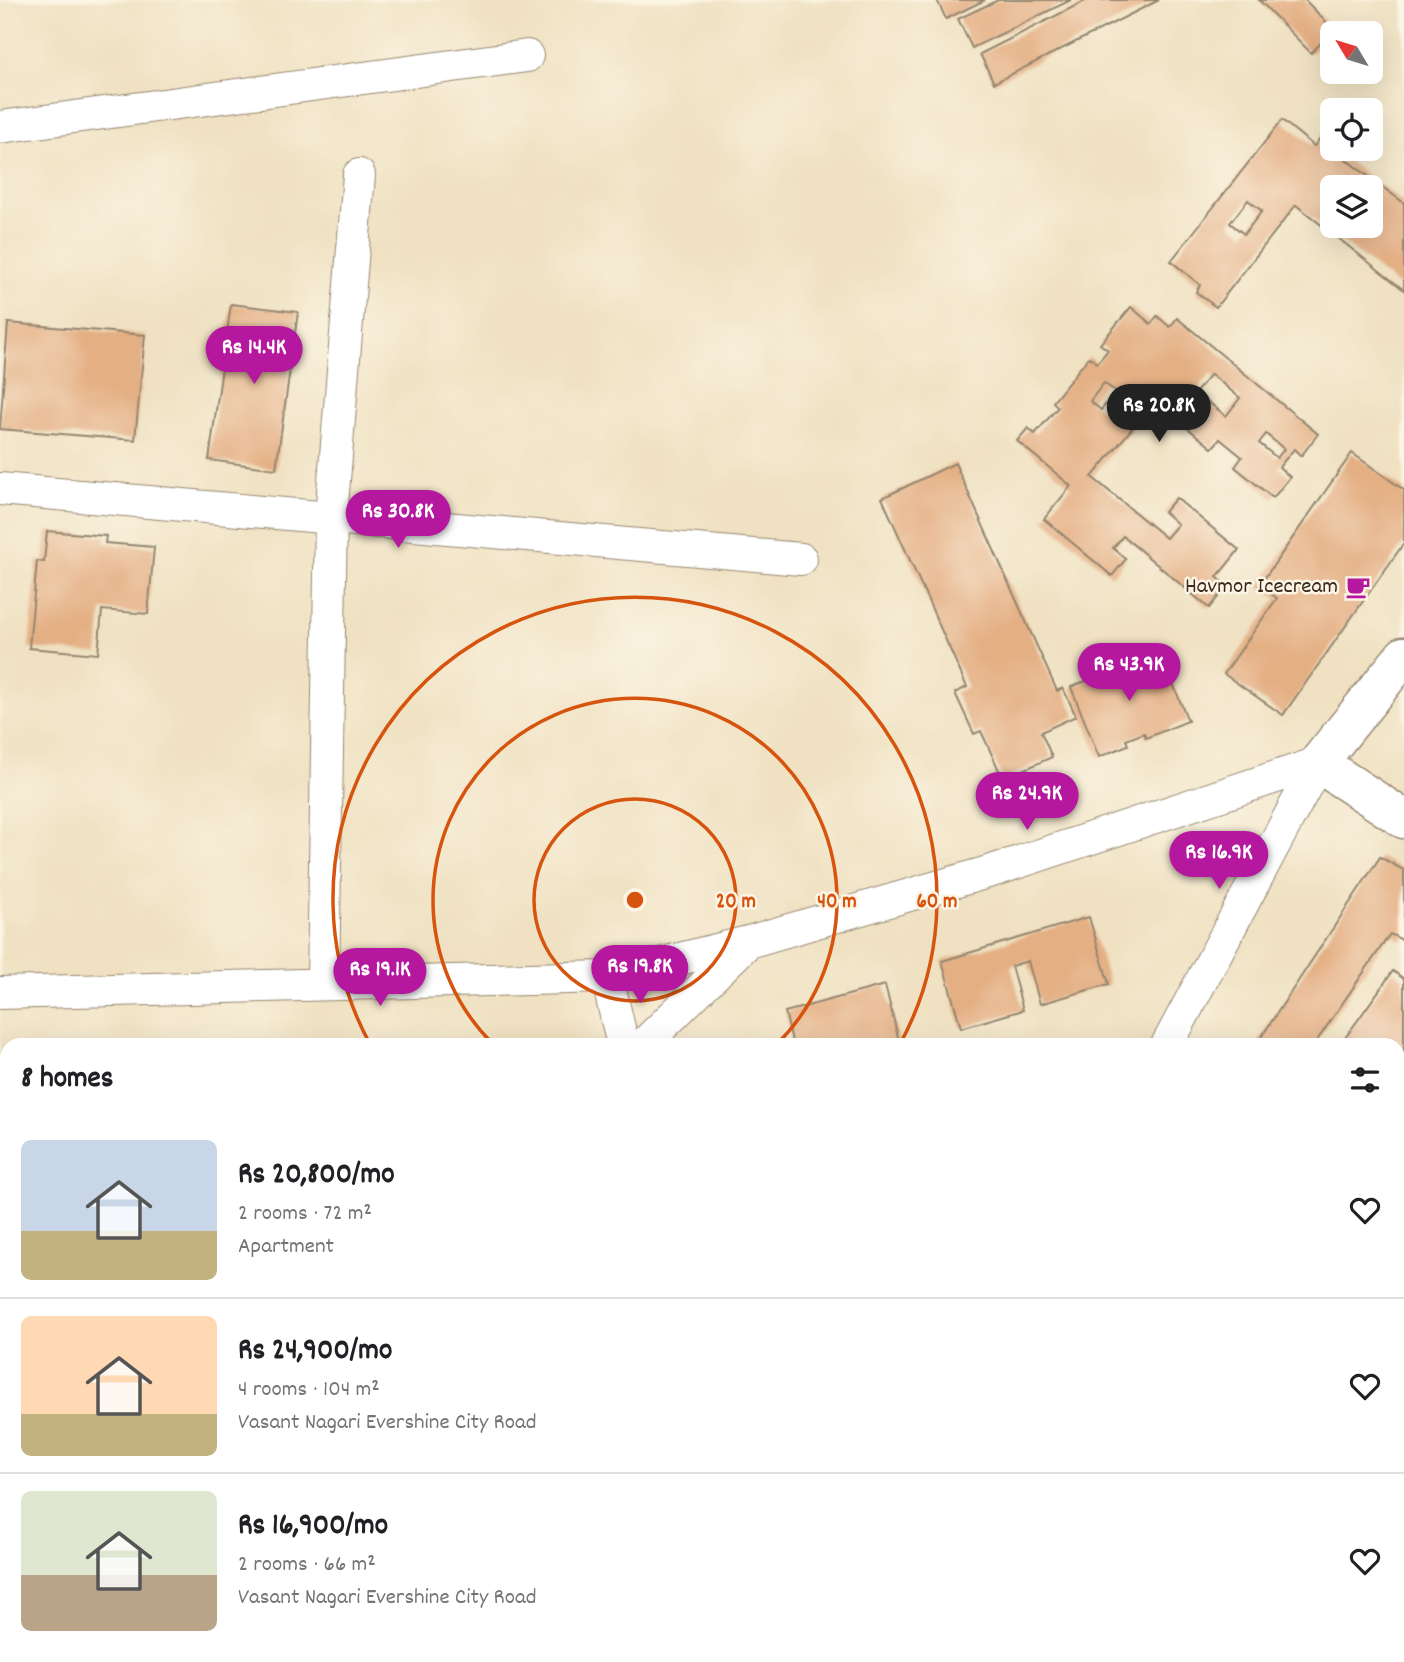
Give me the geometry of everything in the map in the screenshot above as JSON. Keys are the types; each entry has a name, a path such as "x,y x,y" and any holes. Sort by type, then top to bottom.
{"street":[{"path":"0,127 527,56"},
{"path":"323,983 331,517 359,174"},
{"path":"0,489 801,559"},
{"path":"1171,1038 1318,763 1404,656"},
{"path":"0,993 607,977 748,942 995,870 1318,763"},
{"path":"1318,763 1404,819"},
{"path":"650,1038 748,942"},
{"path":"607,977 621,1038"}],"building":[{"path":"937,0 985,0 946,19"},
{"path":"998,0 1071,0 972,48 958,19"},
{"path":"1087,0 1159,0 994,83 980,54"},
{"path":"1259,0 1305,0 1325,21 1320,21 1320,44 1311,53"},
{"path":"1282,120 1314,146 1320,138 1320,161 1348,161 1367,175 1320,175 1320,224 1296,205 1216,307 1196,292 1200,285 1171,261","holes":["1248,200 1262,211 1244,234 1230,223"]},
{"path":"1383,187 1404,203 1404,290 1338,238 1383,238"},
{"path":"231,304 298,312 276,469 209,460"},
{"path":"1131,307 1151,324 1157,316 1170,327 1177,318 1318,434 1301,456 1294,449 1279,467 1290,477 1273,498 1235,467 1242,457 1220,439 1212,448 1184,425 1190,417 1161,393 1092,477 1166,538 1178,524 1164,512 1176,498 1239,550 1217,577 1227,586 1209,608 1123,536 1113,548 1126,559 1112,576 1044,519 1071,486 1017,441 1028,428 1035,434 1058,407 1053,402 1089,357 1097,363 1108,350 1100,344","holes":["1211,374 1240,398 1226,416 1196,392","1104,383 1116,392 1101,410 1090,401","1266,434 1284,449 1277,458 1259,443"]},
{"path":"8,323 145,335 135,440 0,429"},
{"path":"1352,453 1404,490 1404,543 1283,715 1224,674 1277,598 1259,586"},
{"path":"955,463 1057,691 1063,688 1076,716 1041,732 1052,757 1003,779 981,731 974,734 955,693 967,687 882,498"},
{"path":"47,531 106,536 105,543 154,547 148,614 102,610 98,654 29,648 37,561 44,562"},
{"path":"1160,651 1188,721 1146,738 1144,733 1126,740 1128,745 1099,757 1071,687"},
{"path":"1380,857 1404,870 1404,941 1390,934 1319,1038 1261,1038"},
{"path":"1089,917 1109,984 1040,1004 1028,961 1011,966 1023,1010 961,1028 942,961"},
{"path":"1393,971 1404,979 1404,1038 1345,1038"},
{"path":"885,985 898,1038 791,1038 785,1012"}],"place":[{"name":"Havmor Icecream","path":"1358,587"}]}
